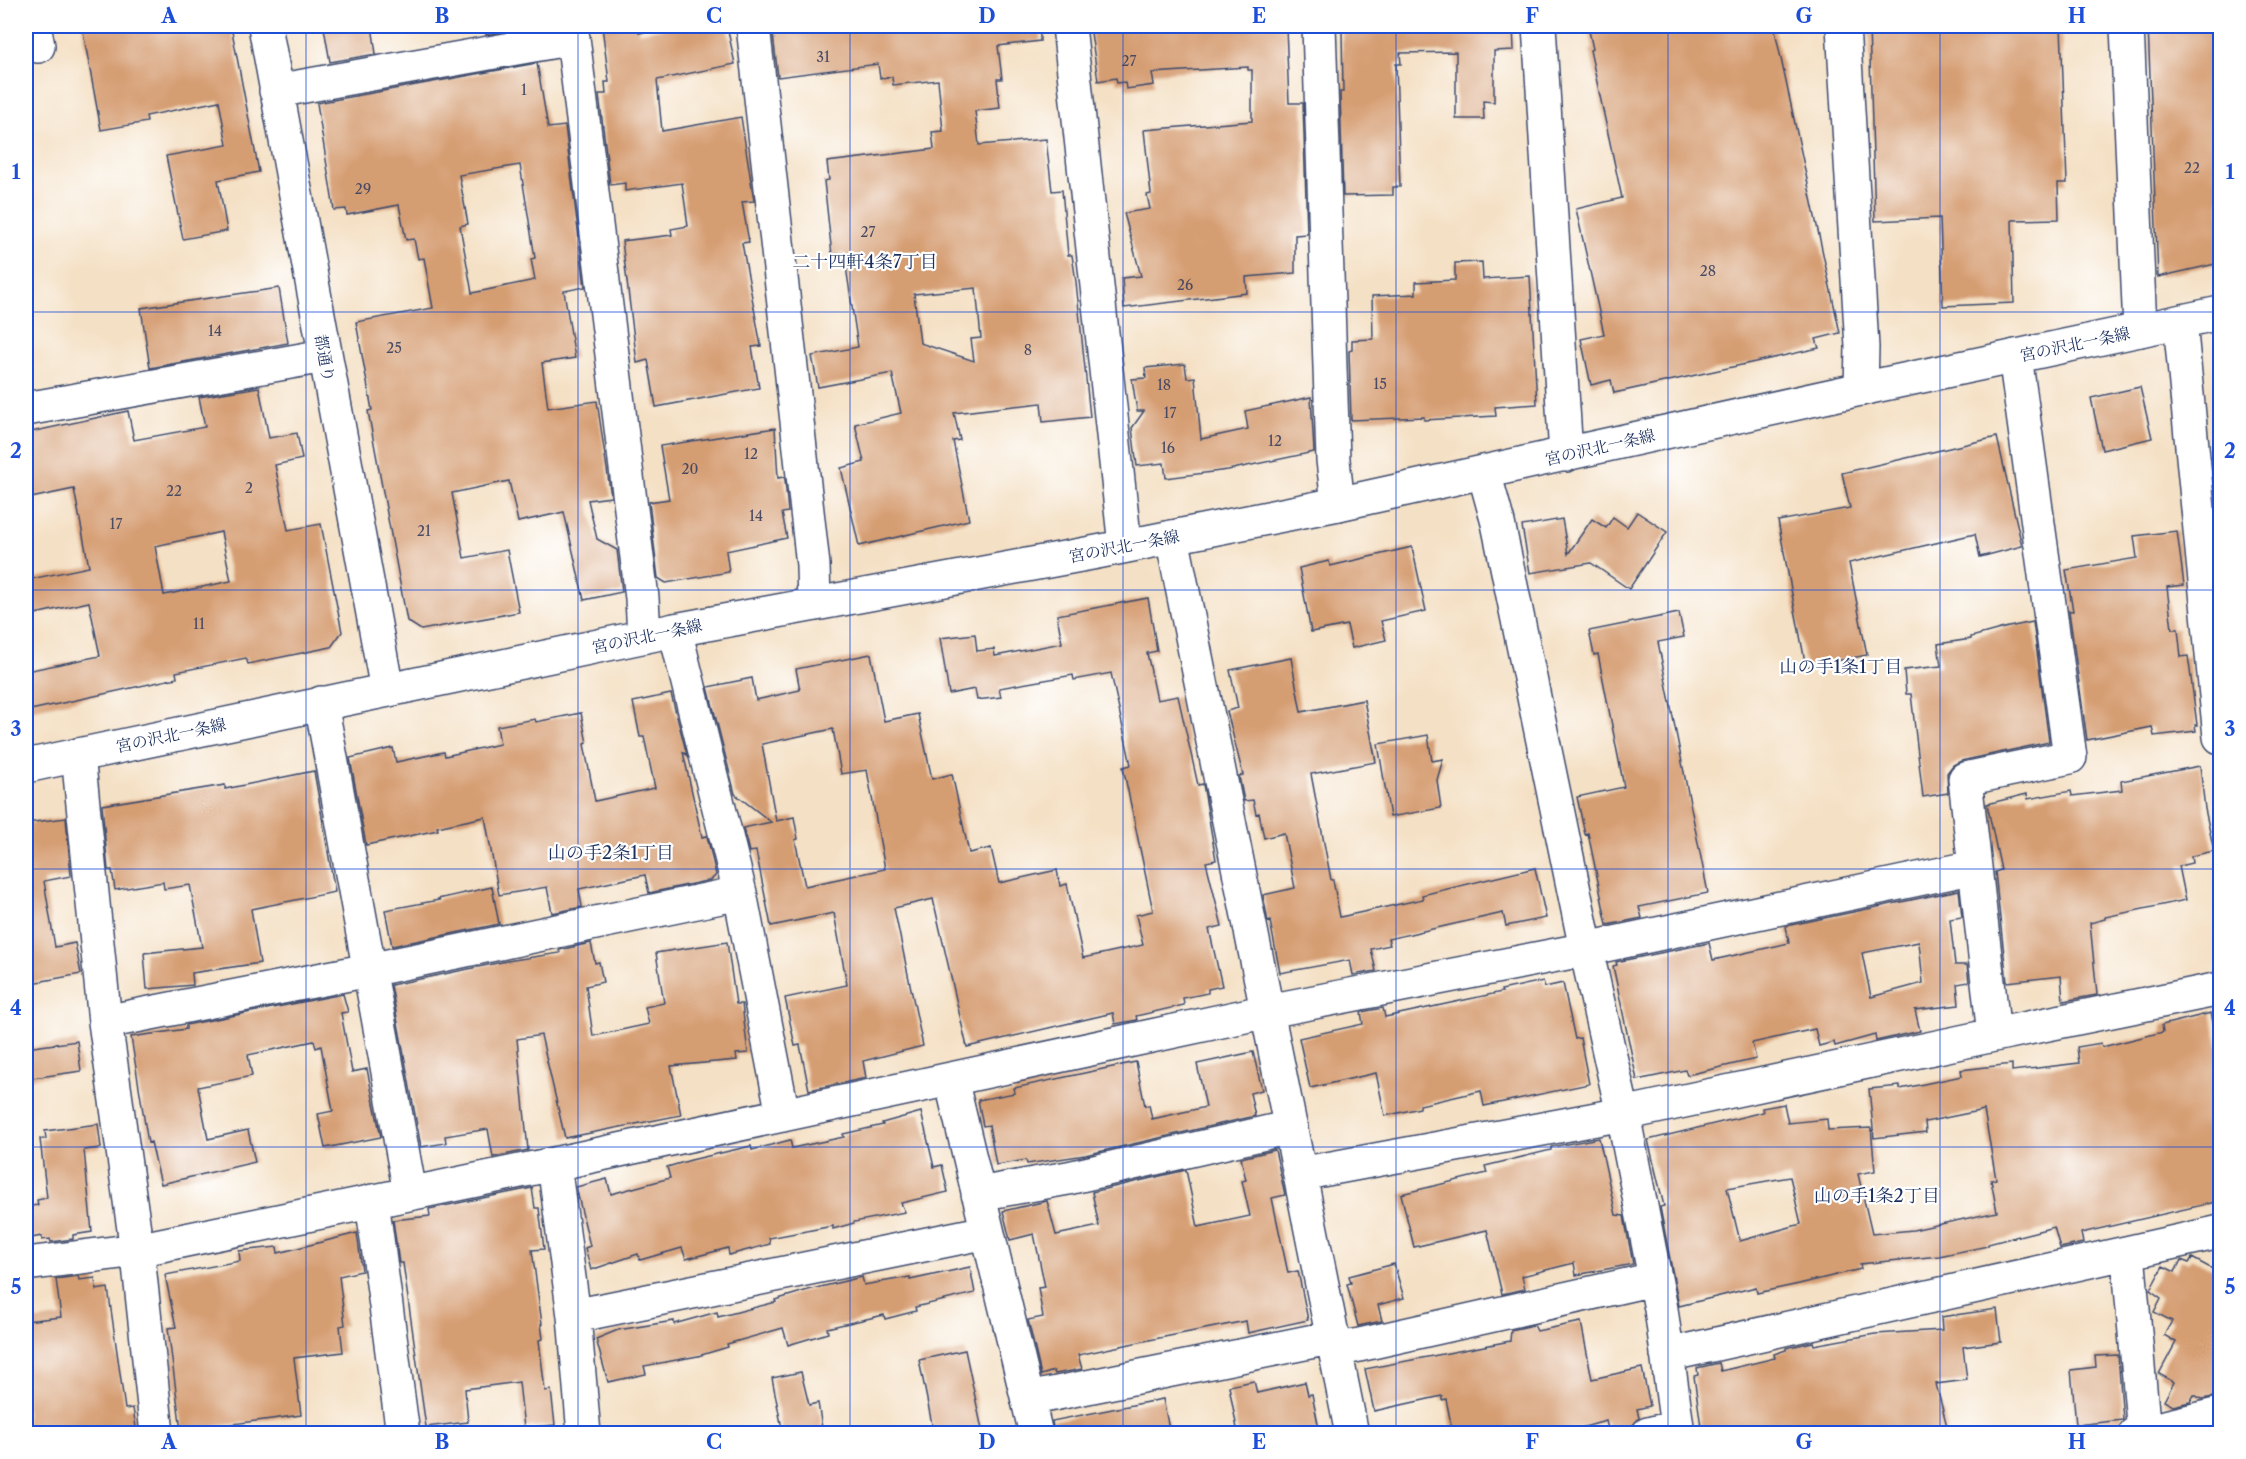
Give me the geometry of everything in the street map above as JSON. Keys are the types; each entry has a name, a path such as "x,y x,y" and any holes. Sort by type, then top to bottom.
{"street":[{"name":"都通り","path":"265,26 387,690"},
{"path":"753,26 813,565 814,604"},
{"path":"1069,26 1125,546"},
{"path":"1319,26 1333,460 1338,504"},
{"path":"1539,26 1566,454"},
{"path":"1844,26 1862,347 1862,389"},
{"path":"2127,26 2140,330"},
{"path":"276,91 573,38 641,586 659,633 740,893 783,1115"},
{"name":"宮の沢北一条線","path":"26,766 659,633 1338,504 2220,313"},
{"path":"2180,322 2220,737"},
{"path":"26,409 324,356"},
{"path":"1994,1035 1965,780 2070,757 2015,356"},
{"path":"1484,472 1498,523 1586,949 1623,1114 1661,1309 1667,1355 1668,1431"},
{"path":"1172,537 1352,1434"},
{"path":"321,703 410,1193"},
{"path":"78,755 105,1022 137,1250 157,1434"},
{"path":"26,1264 137,1250 554,1164 1268,1011 1586,949 1975,867"},
{"path":"105,1022 740,893"},
{"path":"1300,1174 1623,1114 1994,1035 2220,990"},
{"path":"951,1079 1036,1434"},
{"path":"978,1194 1068,1178 1291,1127"},
{"path":"554,1164 574,1316 584,1434"},
{"path":"372,1201 403,1434"},
{"path":"574,1316 987,1232"},
{"path":"1667,1355 2220,1232"},
{"path":"2127,1253 2141,1433 2220,1414"},
{"path":"1028,1399 1335,1344 1654,1280"}],"building":[{"path":"82,26 231,26 259,172 218,180 227,231 183,239 166,156 227,145 219,101 146,116 147,122 101,130"},
{"path":"372,26 376,54 330,62 324,28"},
{"path":"484,26 530,26 531,27 486,35"},
{"path":"602,26 638,26 639,33 673,26 727,26 735,64 657,80 662,131 741,117 754,201 742,202 749,242 742,243 761,346 752,347 759,388 656,407 648,360 637,363 622,241 672,235 671,229 688,226 682,183 625,191 625,183 610,185 599,94 606,94 605,82 609,82"},
{"path":"772,26 1040,26 1040,41 998,46 1002,79 997,79 1000,108 975,111 979,145 1046,139 1052,191 1062,190 1068,255 1072,255 1076,282 1090,417 1043,422 1041,403 954,413 960,440 953,441 969,520 859,546 841,468 864,462 855,424 901,413 892,373 818,387 812,356 858,347 844,253 832,255 824,181 829,180 827,162 934,149 932,132 943,131 938,80 893,85 892,77 880,78 878,64 778,77","holes":["976,288 981,338 971,339 974,361 920,343 914,294"]},
{"path":"1090,26 1286,26 1289,103 1303,103 1307,234 1295,235 1295,273 1246,277 1247,293 1124,308 1122,278 1141,276 1124,213 1150,209 1147,195 1151,194 1144,130 1252,121 1252,70 1248,70 1248,67 1152,73 1154,85 1126,89 1125,82 1117,83 1116,78 1098,81"},
{"path":"1347,26 1513,26 1514,50 1494,51 1494,102 1483,101 1484,119 1456,119 1456,52 1400,53 1401,64 1396,64 1400,187 1393,187 1393,195 1343,196 1340,92 1343,92 1342,31 1347,31"},
{"path":"1588,26 1774,26 1840,333 1816,339 1819,348 1614,393 1611,380 1591,385 1581,339 1604,334 1576,209 1622,198 1590,50 1593,49"},
{"path":"1869,26 2061,26 2067,183 2058,183 2059,219 2012,220 2014,303 1943,306 1940,218 1875,221"},
{"path":"2148,26 2220,26 2220,263 2158,277"},
{"path":"537,63 548,128 565,126 585,287 564,291 575,358 542,363 548,408 597,401 611,497 588,500 597,539 617,550 622,592 584,600 564,512 518,522 509,481 452,493 464,558 507,550 519,612 421,630 407,621 368,411 372,410 356,322 433,308 424,258 418,259 414,239 406,240 399,205 347,215 346,209 334,210 317,103","holes":["520,165 535,258 531,259 535,280 472,293 460,226 468,224 459,175"]},
{"path":"1482,262 1483,279 1530,276 1537,404 1495,407 1496,416 1424,420 1424,417 1351,420 1349,351 1352,350 1352,340 1373,339 1372,296 1416,294 1416,282 1455,280 1455,263"},
{"path":"279,288 288,343 150,368 141,308"},
{"path":"1185,364 1187,378 1195,377 1201,439 1248,429 1245,411 1311,397 1314,452 1228,470 1166,478 1164,463 1137,466 1132,428 1144,411 1137,411 1132,379 1146,378 1145,368"},
{"path":"259,387 269,438 297,433 302,459 275,465 288,530 321,524 342,632 331,647 248,664 246,658 176,672 177,678 26,711 26,671 100,656 89,602 26,616 26,580 89,567 74,489 26,499 26,433 128,411 134,440 205,427 199,397","holes":["221,532 231,581 164,595 155,546"]},
{"path":"2140,387 2152,438 2102,450 2091,398"},
{"path":"775,428 778,478 784,477 785,480 788,512 782,513 787,538 726,551 729,572 666,583 658,578 649,502 669,499 660,446"},
{"path":"1997,437 2022,546 1980,557 1975,534 1849,563 1867,655 1806,667 1778,521 1850,508 1842,473"},
{"path":"1637,512 1667,532 1629,589 1591,563 1530,573 1522,526 1562,519 1568,554 1592,519 1606,528 1613,517 1627,527"},
{"path":"2177,531 2184,585 2167,587 2172,629 2178,629 2181,657 2188,656 2196,731 2154,736 2152,727 2087,740 2069,611 2073,611 2066,570 2137,558 2134,536"},
{"path":"1412,547 1426,611 1381,621 1386,640 1352,648 1347,625 1311,632 1299,568 1329,561 1330,566"},
{"path":"1148,598 1157,651 1147,653 1157,700 1178,696 1198,785 1203,784 1216,860 1206,862 1222,926 1209,929 1222,986 1208,989 1208,993 1183,998 1184,1005 1136,1016 1137,1020 1115,1024 1113,1013 967,1047 933,899 894,908 923,1046 863,1061 866,1078 809,1090 800,1045 795,1046 785,998 847,985 834,913 771,926 756,851 749,852 743,828 771,822 735,794 708,687 752,678 756,700 800,690 796,669 871,654 884,721 918,714 932,779 952,774 969,853 991,848 999,883 1057,870 1060,886 1067,884 1083,958 1143,945 1136,915 1153,911 1123,767 1131,765 1111,673 1074,680 1073,675 999,688 1001,697 977,700 975,689 949,694 940,638 975,634 977,651 994,649 995,656 1062,643 1057,615","holes":["833,729 841,774 867,770 885,869 805,886 795,840 798,839 794,817 776,821 762,744"]},
{"path":"1679,613 1684,637 1658,642 1708,893 1639,907 1642,918 1607,925 1588,833 1585,834 1577,797 1624,787 1598,654 1594,655 1589,631"},
{"path":"2033,622 2049,742 1961,761 1953,765 1947,773 1948,793 1923,797 1911,694 1906,694 1904,670 1941,666 1938,644 1971,639 1971,637"},
{"path":"1291,658 1301,712 1364,700 1376,762 1311,774 1340,917 1423,899 1422,895 1535,868 1546,918 1506,926 1503,913 1388,939 1390,945 1371,949 1376,971 1353,975 1350,960 1280,973 1263,895 1295,888 1284,833 1264,838 1259,813 1256,814 1253,800 1244,801 1239,776 1243,775 1227,711 1238,708 1230,670"},
{"path":"671,694 687,755 683,752 702,837 707,836 716,875 711,880 649,893 645,875 579,889 582,907 552,913 547,887 499,895 485,817 437,827 438,830 366,845 350,758 393,748 396,762 444,752 445,756 500,744 497,726 535,719 536,722 581,713 587,743 584,744 595,801 655,788 644,737 640,737 633,702"},
{"path":"1428,735 1432,761 1443,759 1437,780 1441,808 1390,817 1378,744"},
{"path":"2200,766 2205,809 2214,851 2191,856 2192,863 2179,866 2186,900 2105,917 2105,919 2090,923 2097,995 2063,1001 2061,976 2007,982 1995,872 2001,870 1987,804 2027,794 2028,799 2071,791 2072,796 2122,790 2121,781"},
{"path":"314,771 335,892 251,909 260,963 192,973 193,985 147,989 144,953 202,947 190,885 164,889 163,882 115,890 112,870 108,870 102,805 225,785 225,789"},
{"path":"66,818 71,876 44,881 55,947 75,943 81,974 26,984 26,823"},
{"path":"492,887 499,924 392,946 385,910"},
{"path":"1959,890 1962,917 1950,919 1955,965 1967,965 1969,982 1957,984 1959,1005 1915,1010 1920,1031 1876,1041 1875,1035 1835,1046 1834,1042 1819,1046 1815,1029 1752,1043 1756,1059 1687,1075 1685,1070 1637,1080 1613,966 1617,965 1616,962 1709,943 1713,960 1789,943 1786,926","holes":["1919,942 1923,983 1871,997 1862,953"]},
{"path":"727,942 736,1004 742,1004 748,1053 736,1054 737,1060 671,1066 681,1115 565,1138 541,1035 517,1039 528,1150 493,1157 488,1129 445,1136 446,1143 421,1147 391,985 507,961 560,953 559,950 591,943 595,963 599,962 603,982 586,986 593,1036 649,1024 645,1007 664,1003 656,953"},
{"path":"1543,981 1545,987 1563,983 1575,1039 1580,1038 1589,1084 1484,1106 1481,1091 1420,1105 1420,1108 1385,1116 1376,1073 1310,1088 1299,1038 1363,1024 1361,1012 1383,1008 1385,1017"},
{"path":"343,994 348,1012 341,1013 352,1072 367,1069 381,1137 325,1148 318,1114 333,1111 321,1046 316,1048 314,1041 248,1055 252,1076 198,1087 208,1139 248,1130 255,1162 161,1184 151,1142 148,1143 131,1037 186,1029 186,1025"},
{"path":"2211,1013 2220,1052 2220,1201 2081,1233 2083,1243 2060,1248 2054,1227 1988,1244 1988,1246 1939,1256 1860,1264 1861,1269 1799,1284 1757,1293 1756,1287 1679,1306 1660,1207 1664,1206 1648,1140 1763,1112 1762,1108 1784,1104 1788,1123 1827,1119 1828,1130 1871,1128 1875,1171 1858,1174 1872,1234 1913,1230 1997,1212 1991,1180 1996,1179 1984,1110 1925,1122 1926,1132 1874,1138 1869,1089 1900,1086 1900,1089 1962,1076 1961,1070 2012,1064 2012,1071 2079,1063 2077,1047 2101,1043 2102,1047 2163,1032 2162,1025","holes":["1790,1177 1801,1224 1740,1241 1727,1188"]},
{"path":"77,1041 81,1071 26,1079 26,1048"},
{"path":"1253,1052 1262,1090 1250,1093 1255,1116 1085,1155 1027,1164 1026,1160 996,1165 989,1125 983,1126 978,1100 1015,1093 1014,1088 1136,1062 1145,1106 1149,1105 1152,1119 1206,1107 1197,1064"},
{"path":"921,1112 934,1167 942,1165 948,1192 901,1203 905,1212 854,1222 833,1229 833,1226 769,1238 770,1244 729,1255 728,1248 686,1259 682,1248 640,1260 638,1254 591,1270 585,1248 590,1246 576,1187 607,1179 611,1194 670,1178 667,1167 691,1160 751,1146 752,1150 790,1140 792,1148 844,1137 843,1134 883,1125 882,1123"},
{"path":"98,1124 101,1148 84,1150 92,1232 73,1235 73,1239 51,1242 50,1239 42,1240 42,1236 26,1239 26,1207 38,1205 37,1200 47,1198 40,1139 46,1139 45,1131"},
{"path":"1599,1138 1616,1215 1624,1216 1633,1264 1576,1275 1574,1263 1522,1276 1525,1289 1502,1294 1487,1230 1414,1247 1401,1194 1487,1173 1485,1166 1551,1150 1551,1147"},
{"path":"1275,1150 1285,1195 1272,1198 1288,1273 1298,1271 1308,1320 1248,1333 1246,1321 1149,1340 1078,1355 1082,1369 1055,1374 1054,1371 1041,1375 1028,1320 1043,1317 1038,1288 1045,1287 1034,1234 1010,1240 1003,1211 1047,1201 1056,1235 1099,1226 1092,1192 1186,1170 1198,1227 1250,1216 1242,1181 1246,1180 1241,1158"},
{"path":"532,1188 535,1208 539,1208 544,1249 532,1250 542,1324 543,1339 539,1340 545,1391 551,1390 555,1425 524,1428 519,1382 465,1389 468,1422 426,1427 403,1263 399,1263 393,1220 430,1216 429,1209"},
{"path":"357,1233 362,1271 339,1276 345,1325 340,1326 343,1352 294,1358 301,1415 181,1431 168,1328 176,1327 165,1275 240,1261 239,1251 277,1247 278,1253"},
{"path":"2192,1258 2220,1273 2220,1396 2202,1399 2194,1395 2190,1402 2173,1406 2164,1401 2174,1382 2159,1374 2176,1342 2164,1335 2172,1321 2154,1312 2161,1298 2150,1290 2163,1266 2175,1272 2181,1260 2189,1263"},
{"path":"1394,1264 1404,1298 1378,1305 1382,1321 1358,1326 1347,1284 1351,1283 1349,1276"},
{"path":"970,1267 975,1293 915,1307 916,1311 885,1319 884,1315 827,1328 828,1333 788,1345 783,1328 727,1344 728,1347 698,1356 644,1366 646,1374 608,1382 596,1339 618,1330 674,1321 674,1324 717,1312 718,1317 776,1302 775,1300 808,1290 862,1277 864,1285 910,1277 910,1280"},
{"path":"78,1276 79,1280 95,1278 96,1290 108,1288 125,1409 133,1408 137,1434 26,1434 26,1321 61,1317 56,1279"},
{"path":"1997,1309 2001,1342 1963,1347 1967,1380 1936,1384 1948,1430 1933,1434 1702,1434 1694,1376 1698,1375 1697,1368 1719,1363 1721,1371 1775,1358 1774,1354 1786,1348 1813,1342 1814,1345 1875,1334 1942,1330 1941,1317"},
{"path":"1581,1322 1592,1379 1642,1368 1650,1406 1637,1409 1639,1418 1630,1429 1609,1433 1606,1421 1559,1434 1453,1434 1446,1399 1442,1400 1442,1396 1374,1411 1365,1369 1510,1341 1511,1330 1534,1325 1537,1331"},
{"path":"965,1350 983,1434 934,1434 919,1360"},
{"path":"2118,1355 2123,1420 2076,1425 2071,1370 2096,1367 2095,1356"},
{"path":"801,1372 809,1405 818,1403 823,1434 783,1434 772,1378"},
{"path":"1254,1381 1257,1393 1305,1382 1308,1395 1312,1394 1320,1434 1238,1434 1229,1386"},
{"path":"1163,1399 1170,1434 1054,1434 1052,1421"}],"district":[{"name":"二十四軒4条7丁目","path":"865,262"},
{"name":"山の手1条1丁目","path":"1841,667"},
{"name":"山の手2条1丁目","path":"611,853"},
{"name":"山の手1条2丁目","path":"1877,1196"}]}
